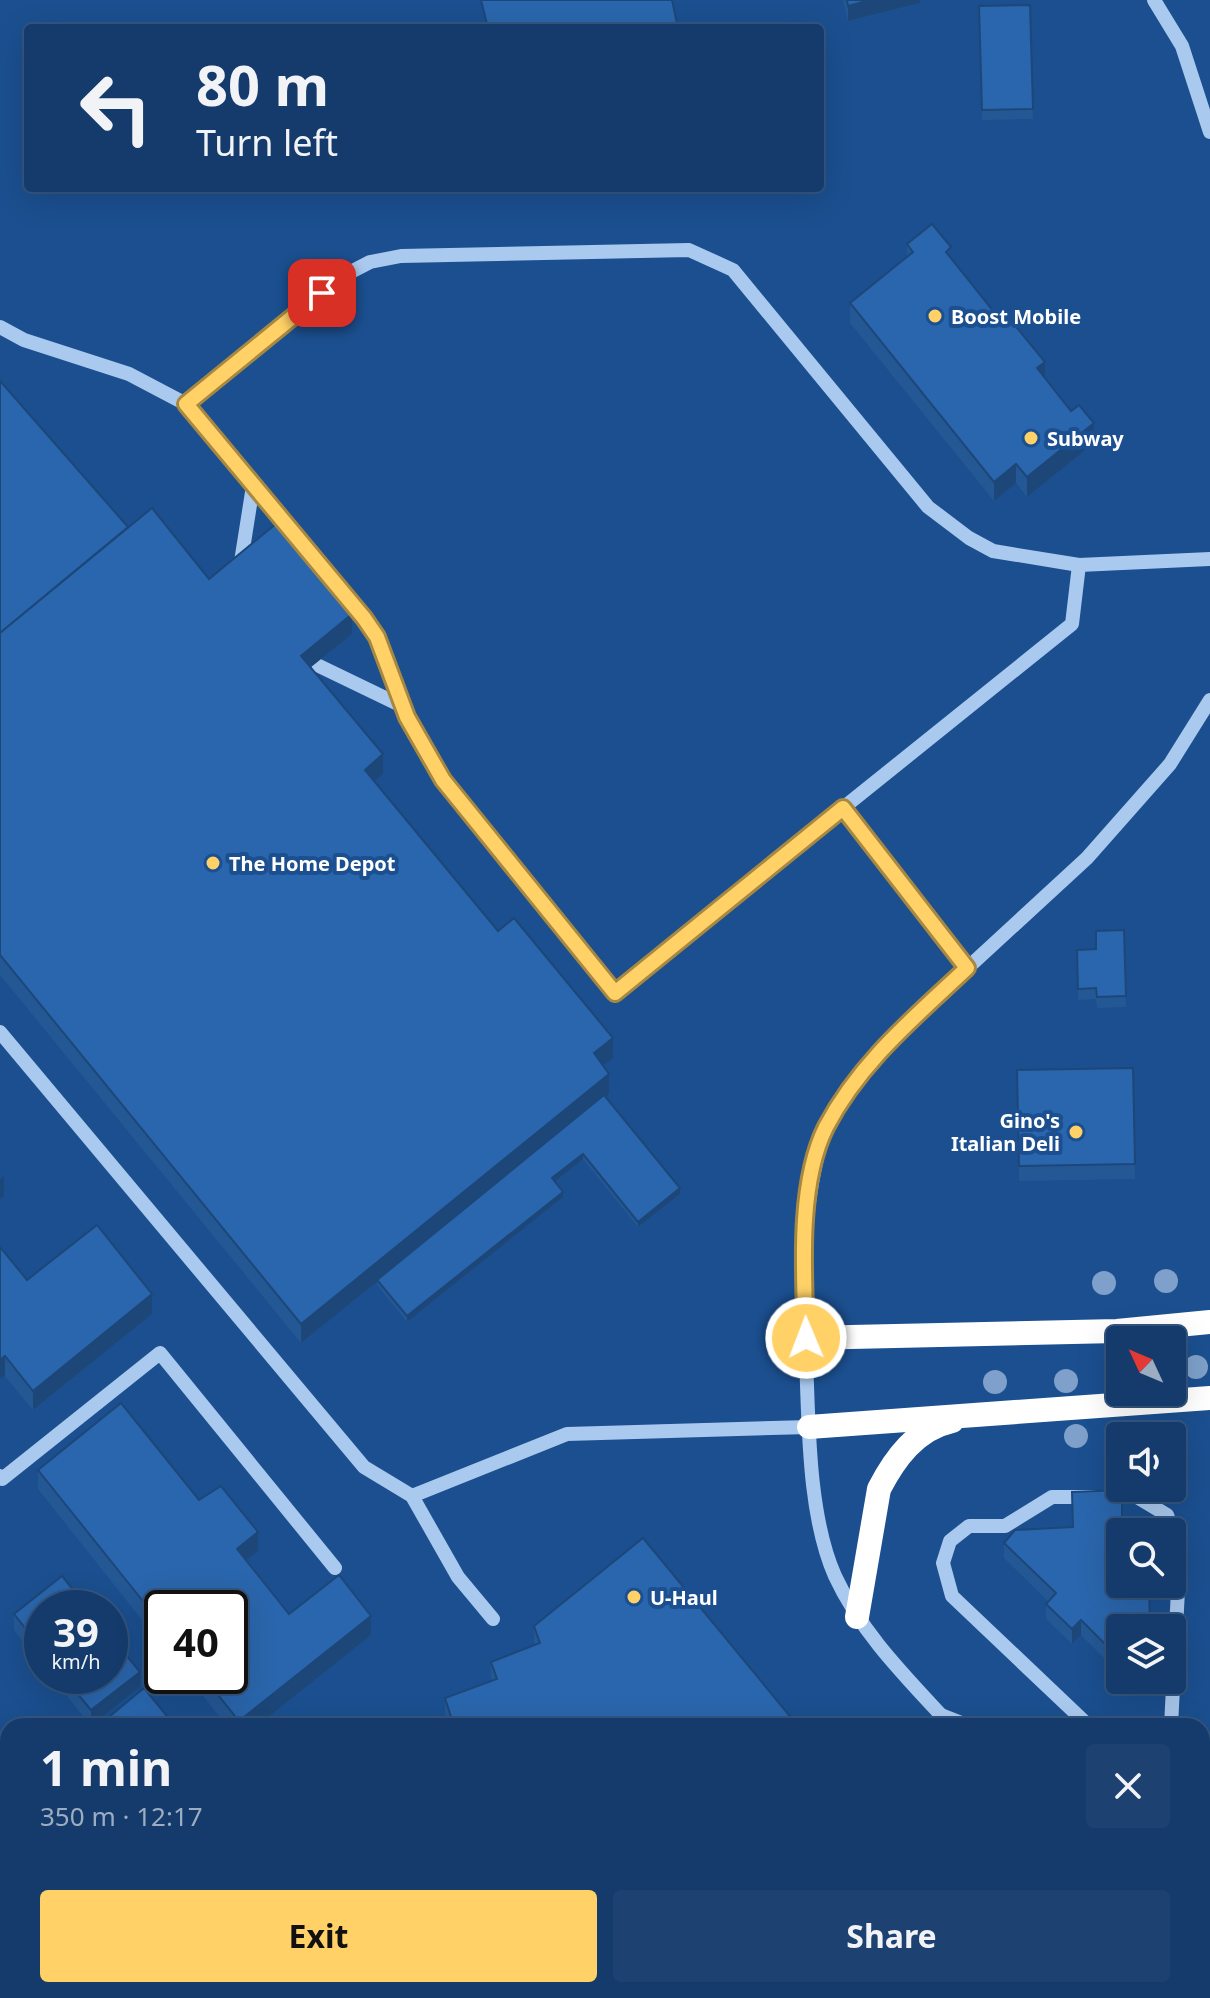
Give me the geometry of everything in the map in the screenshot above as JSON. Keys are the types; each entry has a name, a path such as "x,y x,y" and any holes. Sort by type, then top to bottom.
{"highway":[{"path":"806,1338 1117,1331 1210,1322"},
{"path":"809,1427 1210,1398"},
{"path":"857,1617 871,1530 886,1476 905,1448 933,1425 993,1412"}],"street":[{"path":"1154,0 1182,46 1210,132"},
{"path":"186,404 345,275 370,262 401,256 689,250 733,270 928,507 952,527 993,551 1079,565 1210,559"},
{"path":"0,327 24,340 129,374 186,404 364,618 377,637 402,706 443,780 615,993 1072,624 1079,565"},
{"path":"240,574 253,486"},
{"path":"315,664 402,706"},
{"path":"941,1718 857,1617 834,1574 824,1540 809,1427 804,1252 811,1182 825,1129 857,1078 885,1044 1087,858 1204,728 1210,700"},
{"path":"843,808 967,968"},
{"path":"0,1032 364,1467 412,1496 458,1577 493,1619"},
{"path":"0,1476 2,1479 160,1353 335,1568"},
{"path":"412,1496 567,1434 809,1427"},
{"path":"1081,1718 952,1596 943,1563 950,1541 969,1526 1005,1526 1052,1497 1137,1497 1167,1515 1180,1551 1171,1718"}],"building":[{"path":"481,0 672,0 677,24 487,24"},
{"path":"847,0 870,0 848,6"},
{"path":"1030,5 1033,109 982,110 979,6"},
{"path":"932,224 951,247 946,252 1002,322 1008,317 1045,362 1037,368 1071,411 1079,405 1094,423 1027,477 1016,464 994,482 850,303 913,252 907,244"},
{"path":"0,381 128,527 0,633"},
{"name":"The Home Depot","path":"152,508 209,579 277,523 352,614 301,656 383,754 365,770 498,931 514,918 613,1038 594,1053 609,1074 301,1324 0,955 0,633"},
{"path":"1124,930 1126,996 1097,997 1096,988 1078,989 1077,950 1096,949 1096,931"},
{"name":"Gino's Italian Deli","path":"1133,1068 1135,1164 1019,1166 1017,1070"},
{"path":"604,1095 680,1188 638,1222 583,1154 552,1178 563,1192 407,1316 377,1280"},
{"path":"97,1225 152,1294 33,1391 5,1356 0,1360 0,1247 27,1280"},
{"path":"121,1403 199,1500 221,1486 258,1532 237,1549 289,1614 339,1575 371,1616 243,1718 237,1718 217,1694 248,1694 248,1590 144,1590 144,1602 38,1470"},
{"path":"1106,1491 1106,1502 1122,1502 1122,1518 1106,1518 1106,1598 1149,1598 1150,1614 1106,1614 1106,1645 1081,1620 1072,1629 1046,1604 1056,1593 1004,1543 1015,1530 1073,1527 1072,1492"},
{"name":"U-Haul","path":"643,1538 791,1718 451,1718 445,1698 497,1679 491,1662 540,1643 534,1626"},
{"path":"62,1576 73,1590 44,1590"},
{"path":"24,1606 24,1626 14,1614"},
{"path":"128,1657 140,1672 128,1681"},
{"path":"144,1688 144,1694 149,1694 168,1718 108,1718"},
{"path":"78,1694 112,1694 91,1710"}],"place":[{"name":"Boost Mobile","path":"935,316"},
{"name":"Subway","path":"1031,438"},
{"name":"The Home Depot","path":"213,863"},
{"name":"Gino's Italian Deli","path":"1076,1132"},
{"name":"U-Haul","path":"634,1597"}],"route":[{"path":"322,293 186,404 364,618 377,637 407,717 443,780 615,993 843,808 967,968 885,1044 857,1078 825,1129 811,1182 804,1252 806,1338"}]}
